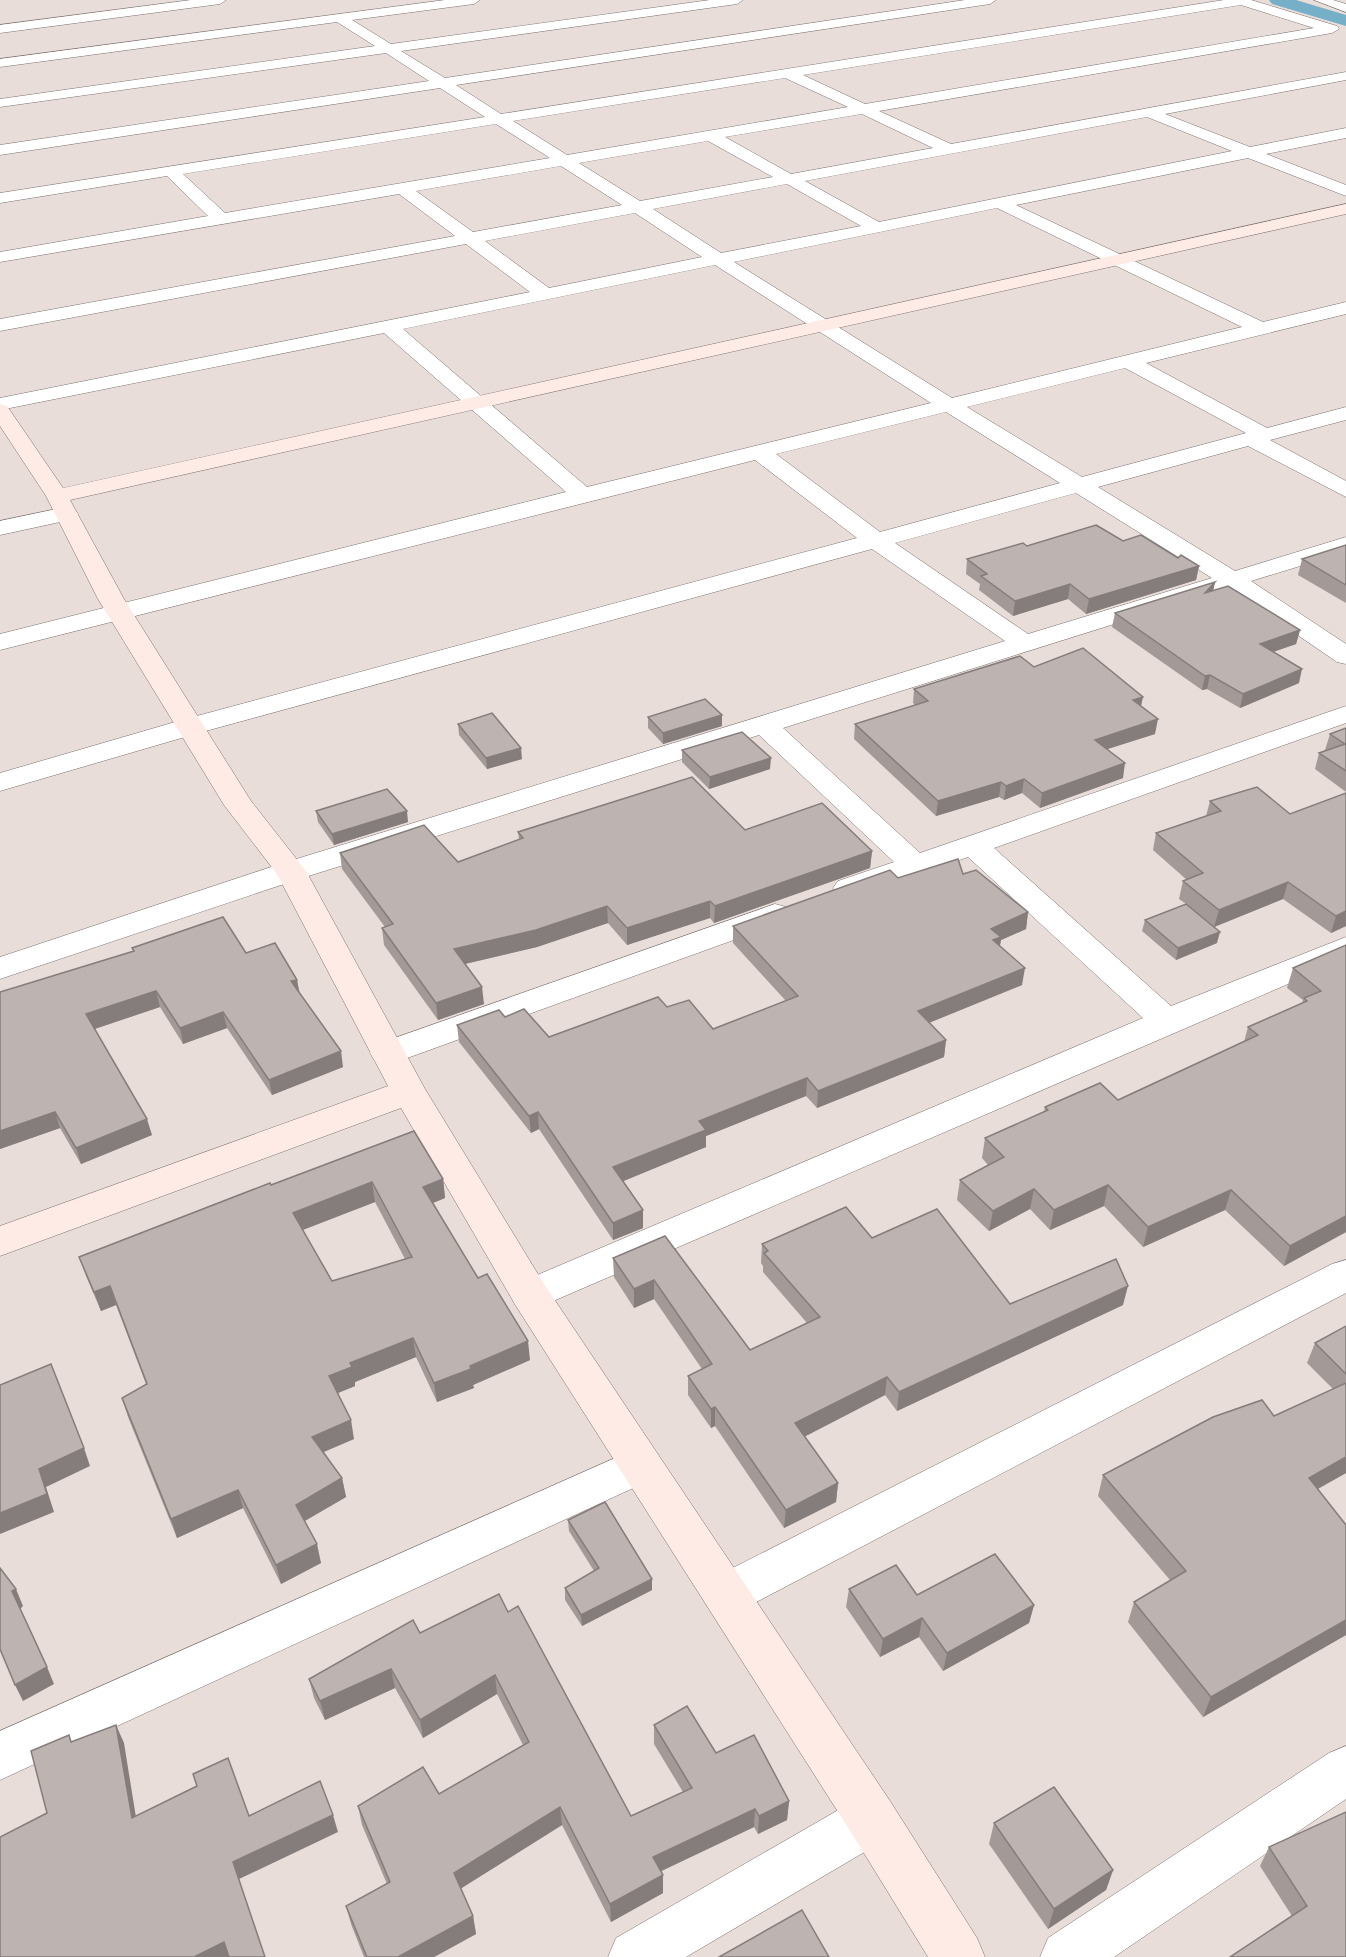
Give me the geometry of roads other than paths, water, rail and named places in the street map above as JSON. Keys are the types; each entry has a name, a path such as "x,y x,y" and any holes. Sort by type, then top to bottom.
{"street":[{"path":"0,29 220,0"},
{"path":"0,63 474,0"},
{"path":"0,103 737,0"},
{"path":"0,150 990,0"},
{"path":"1320,0 1346,8"},
{"path":"0,198 1240,1 1339,31"},
{"path":"340,18 386,50 564,160 819,325 1233,580 1346,656"},
{"path":"590,22 610,32"},
{"path":"0,257 1123,65 1339,31"},
{"path":"1038,33 1070,45"},
{"path":"631,41 669,61"},
{"path":"129,46 212,118"},
{"path":"1091,53 1153,77"},
{"path":"787,73 948,149"},
{"path":"697,75 716,85"},
{"path":"0,325 471,236 1346,76"},
{"path":"1184,88 1215,99"},
{"path":"315,102 332,115"},
{"path":"1146,112 1346,191"},
{"path":"350,127 367,139"},
{"path":"0,404 876,226 1346,134"},
{"path":"711,136 876,226"},
{"path":"170,170 220,218"},
{"path":"402,188 471,236 544,293"},
{"path":"999,203 1261,329"},
{"path":"0,528 62,505 477,401 1346,209"},
{"path":"0,642 583,495 1130,363 1346,308"},
{"path":"387,325 583,495"},
{"path":"1130,363 1346,490"},
{"path":"0,782 192,726 1346,413"},
{"path":"4,423 62,505 119,612 239,805 291,871 387,1053 530,1295 727,1594 958,1957"},
{"path":"759,452 875,540 1027,645"},
{"path":"0,968 291,871 1027,645 1346,544"},
{"path":"387,1053 914,864 1346,714"},
{"path":"765,726 914,864"},
{"path":"972,844 1167,1020"},
{"path":"530,1295 1167,1020 1346,947"},
{"path":"0,1241 409,1092"},
{"path":"727,1594 1341,1285"},
{"path":"0,1756 640,1465"},
{"path":"1067,1957 1346,1770"},
{"path":"635,1957 872,1819"}],"waterway":[{"path":"1278,0 1346,21"}]}
